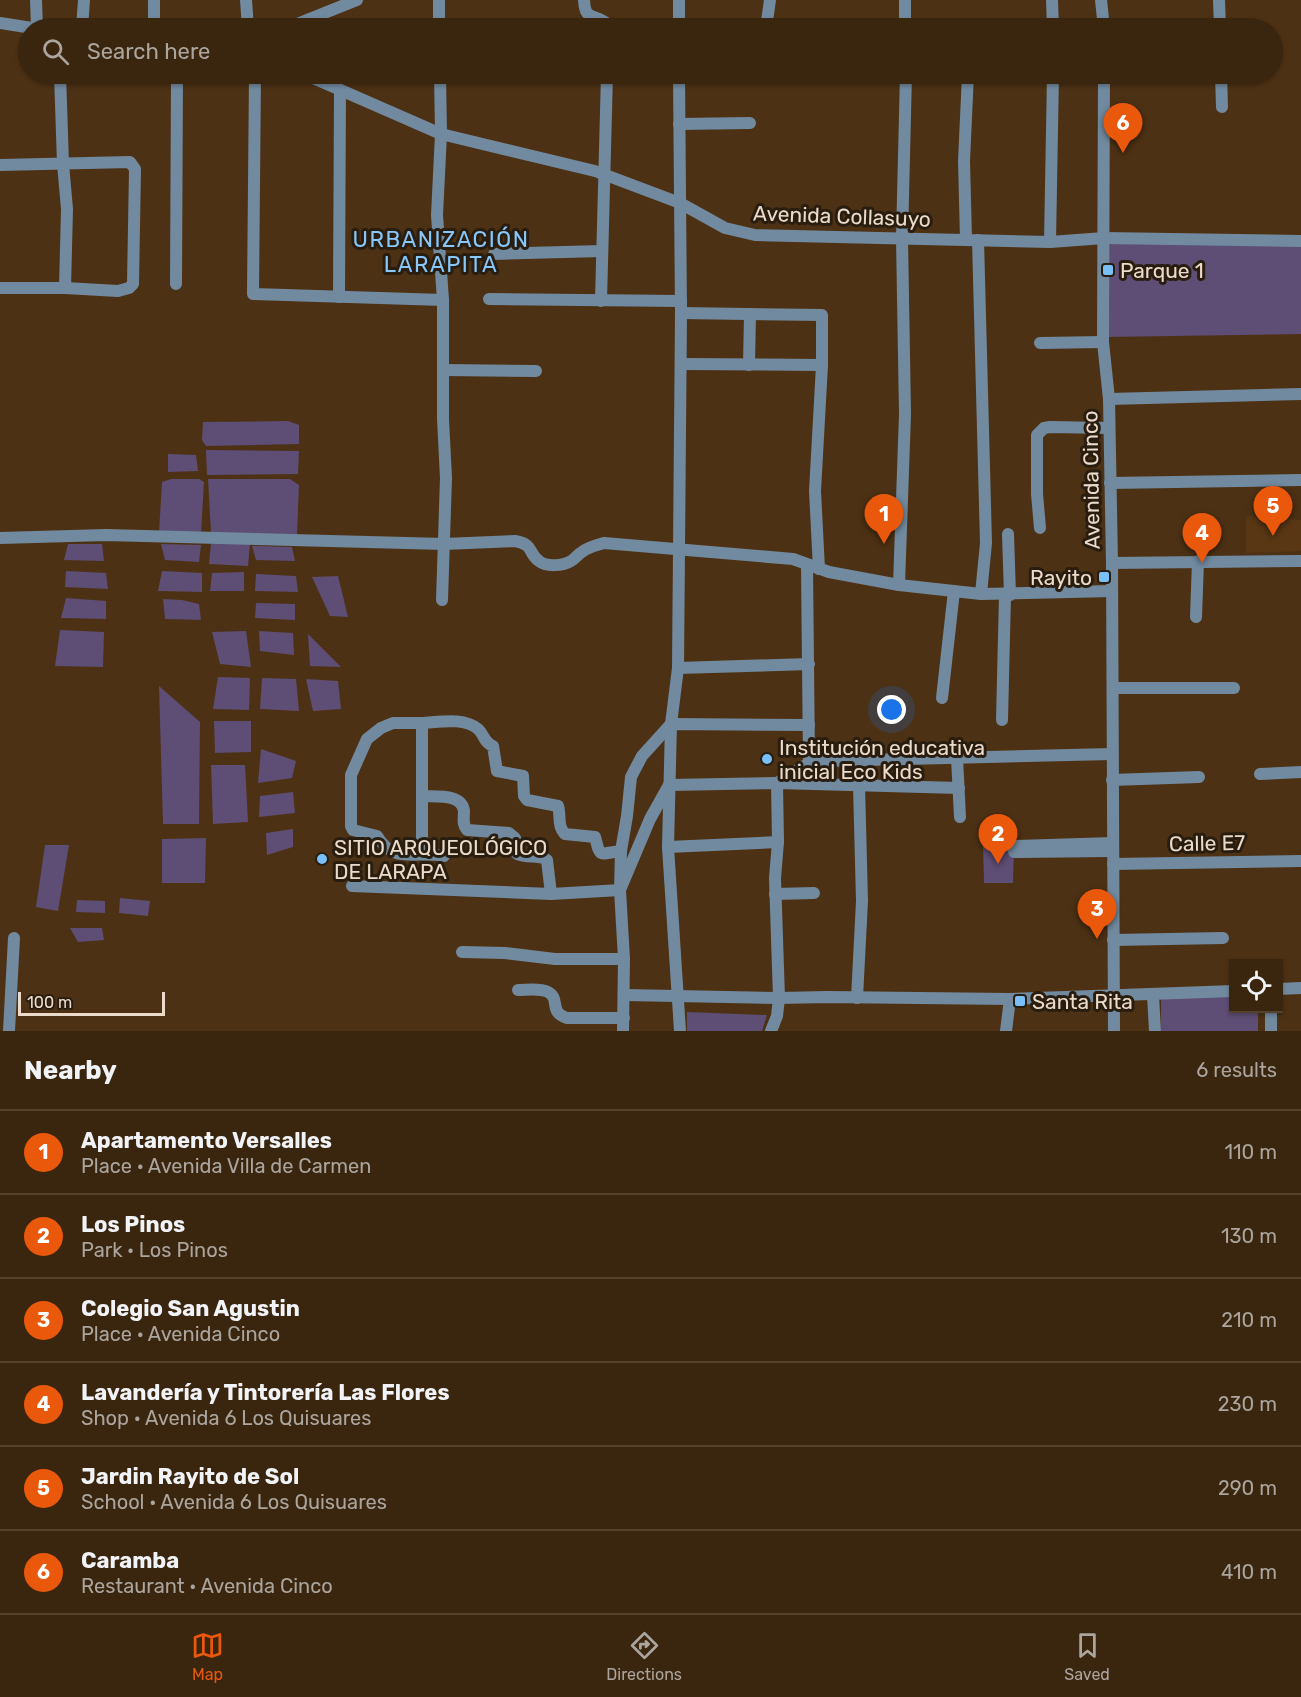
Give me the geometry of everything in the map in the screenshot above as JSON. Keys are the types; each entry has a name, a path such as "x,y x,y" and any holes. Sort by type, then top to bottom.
{"street":[{"path":"36,0 37,18"},
{"path":"83,18 84,0"},
{"path":"154,0 154,18"},
{"path":"246,0 247,18"},
{"path":"439,0 439,18"},
{"path":"585,0 587,13 594,18"},
{"path":"679,0 679,18"},
{"path":"767,18 770,0"},
{"path":"905,0 905,18"},
{"path":"1052,0 1053,18"},
{"path":"1101,0 1103,18"},
{"path":"1220,0 1220,18"},
{"path":"312,18 354,1"},
{"path":"0,23 18,26"},
{"path":"60,84 67,209 65,288"},
{"path":"176,284 177,84"},
{"path":"255,84 253,294 443,300"},
{"name":"Avenida Collasuyo","path":"326,84 441,134 605,175 680,203 725,228 755,235 1050,242 1104,238 1301,241"},
{"path":"440,84 438,215 443,300 443,419 446,478 442,600"},
{"path":"602,302 607,84"},
{"path":"679,84 681,364 678,668 671,724 668,847 680,1031"},
{"path":"899,585 906,414 902,238 906,84"},
{"path":"968,84 964,161 972,239 986,543 981,594"},
{"path":"1050,242 1053,84"},
{"name":"Avenida Cinco","path":"1104,84 1103,342 1109,399 1112,563 1114,1031"},
{"path":"1221,84 1221,107"},
{"path":"339,297 340,90"},
{"path":"679,124 750,123"},
{"path":"0,165 130,162 135,169 133,284 129,288 118,291 0,288"},
{"path":"494,254 602,251"},
{"path":"489,299 602,302 750,314 822,315 822,366 815,491 819,569"},
{"path":"749,364 750,314"},
{"path":"1040,343 1103,342"},
{"path":"681,364 822,366"},
{"path":"444,370 536,371"},
{"path":"1109,399 1301,393"},
{"path":"1040,528 1037,494 1037,435 1040,431 1050,427 1109,428"},
{"path":"1110,483 1301,480"},
{"path":"1002,720 1008,595 1008,534"},
{"path":"0,538 118,536 444,544 515,541 525,543 540,563 547,565 564,564 573,560 582,551 604,543 793,559 819,569 899,585 981,594 1112,591"},
{"path":"1197,617 1198,561"},
{"path":"1112,563 1301,561"},
{"path":"807,565 809,763"},
{"path":"942,698 954,591"},
{"path":"678,668 809,664"},
{"path":"1113,688 1234,688"},
{"path":"444,856 393,854 381,844 377,836 353,830 351,774 355,760 367,739 381,728 393,723 468,722 481,731 484,740 493,746 497,771 523,776 524,796 527,800 558,806 562,832 595,837 596,849 604,854 621,851"},
{"path":"422,854 423,723"},
{"path":"518,990 546,991 555,1000 556,1011 559,1015 567,1018 623,1025 625,995 620,890 621,851 631,777 642,756 671,724 809,725"},
{"path":"777,783 809,763 824,761 1112,754"},
{"path":"957,758 960,817"},
{"path":"1260,774 1301,772"},
{"path":"1112,780 1199,777"},
{"path":"669,785 777,783 959,788"},
{"path":"771,1031 777,1016 779,998 775,894 778,842 777,783"},
{"path":"620,890 650,819 669,785"},
{"path":"856,998 862,900 859,785"},
{"path":"422,796 458,800 464,808 464,826 467,830 509,833 515,838 517,854 543,857 547,860 551,894"},
{"path":"627,816 650,819"},
{"path":"668,847 778,842"},
{"path":"1014,846 1113,847 1014,852 1014,846"},
{"name":"Calle E7","path":"1113,864 1301,861"},
{"path":"352,886 551,894 620,890"},
{"path":"775,894 814,893"},
{"path":"9,1031 14,938"},
{"path":"1113,940 1223,938"},
{"path":"462,952 505,953 555,959 624,959"},
{"path":"1283,989 1301,988"},
{"path":"625,995 1010,999 1229,991"},
{"path":"1153,995 1155,1031"},
{"path":"1005,1031 1010,999"},
{"path":"1271,1013 1271,1031"}],"shaded area":[{"path":"1301,244 1301,334 1106,337 1108,245"},
{"path":"288,421 299,425 299,444 206,446 202,440 203,422"},
{"path":"206,450 299,451 298,474 207,475"},
{"path":"168,454 196,455 198,471 168,472"},
{"path":"171,479 199,479 204,482 201,533 159,533 162,482"},
{"path":"208,479 290,479 299,485 297,535 211,533"},
{"path":"1246,516 1301,520 1301,551 1246,553"},
{"path":"211,543 250,543 248,566 209,564"},
{"path":"68,544 102,544 104,561 64,560"},
{"path":"161,544 201,545 199,562 165,560"},
{"path":"252,546 292,547 295,561 256,560"},
{"path":"66,571 106,573 108,589 65,587"},
{"path":"162,571 202,573 202,592 158,591"},
{"path":"244,572 244,591 210,591 212,573"},
{"path":"256,574 296,576 298,592 255,591"},
{"path":"338,576 348,617 330,616 312,577"},
{"path":"66,598 106,601 106,619 61,618"},
{"path":"163,599 199,604 201,620 165,619"},
{"path":"256,603 295,604 295,620 255,618"},
{"path":"60,630 104,632 103,667 55,666"},
{"path":"246,631 251,667 220,664 212,632"},
{"path":"259,631 293,633 294,655 260,651"},
{"path":"308,634 341,667 310,666"},
{"path":"218,677 250,678 249,710 213,709"},
{"path":"262,678 296,679 299,711 260,709"},
{"path":"306,679 338,681 341,709 313,711"},
{"path":"159,686 200,722 199,824 163,824"},
{"path":"214,721 251,721 251,752 215,753"},
{"path":"261,749 296,761 292,778 258,783"},
{"path":"211,765 245,765 248,822 213,824"},
{"path":"293,792 295,813 259,817 260,796"},
{"path":"293,829 293,847 267,855 266,833"},
{"path":"206,838 205,883 162,883 162,839"},
{"path":"983,844 1014,846 1013,883 984,883"},
{"path":"45,845 69,845 58,911 36,907"},
{"path":"120,898 150,901 148,916 119,913"},
{"path":"77,900 105,901 105,913 76,912"},
{"path":"70,928 102,928 104,940 78,942"},
{"path":"1229,996 1229,1013 1258,1013 1258,1031 1161,1031 1161,999"},
{"path":"687,1012 767,1015 762,1031 687,1031"}],"place":[{"name":"Caramba","path":"1123,153"},
{"name":"Parque 1","path":"1108,270"},
{"name":"Jardin Rayito de Sol","path":"1273,536"},
{"name":"Apartamento Versalles","path":"884,544"},
{"name":"Lavandería y Tintorería Las Flores","path":"1202,563"},
{"name":"Rayito","path":"1104,577"},
{"name":"Institución educativa inicial Eco Kids","path":"767,759"},
{"name":"SITIO ARQUEOLÓGICO DE LARAPA","path":"322,859"},
{"name":"Los Pinos","path":"998,864"},
{"name":"Colegio San Agustin","path":"1097,939"},
{"name":"Santa Rita","path":"1020,1001"}],"district":[{"name":"URBANIZACIÓN LARAPITA","path":"441,252"}]}
